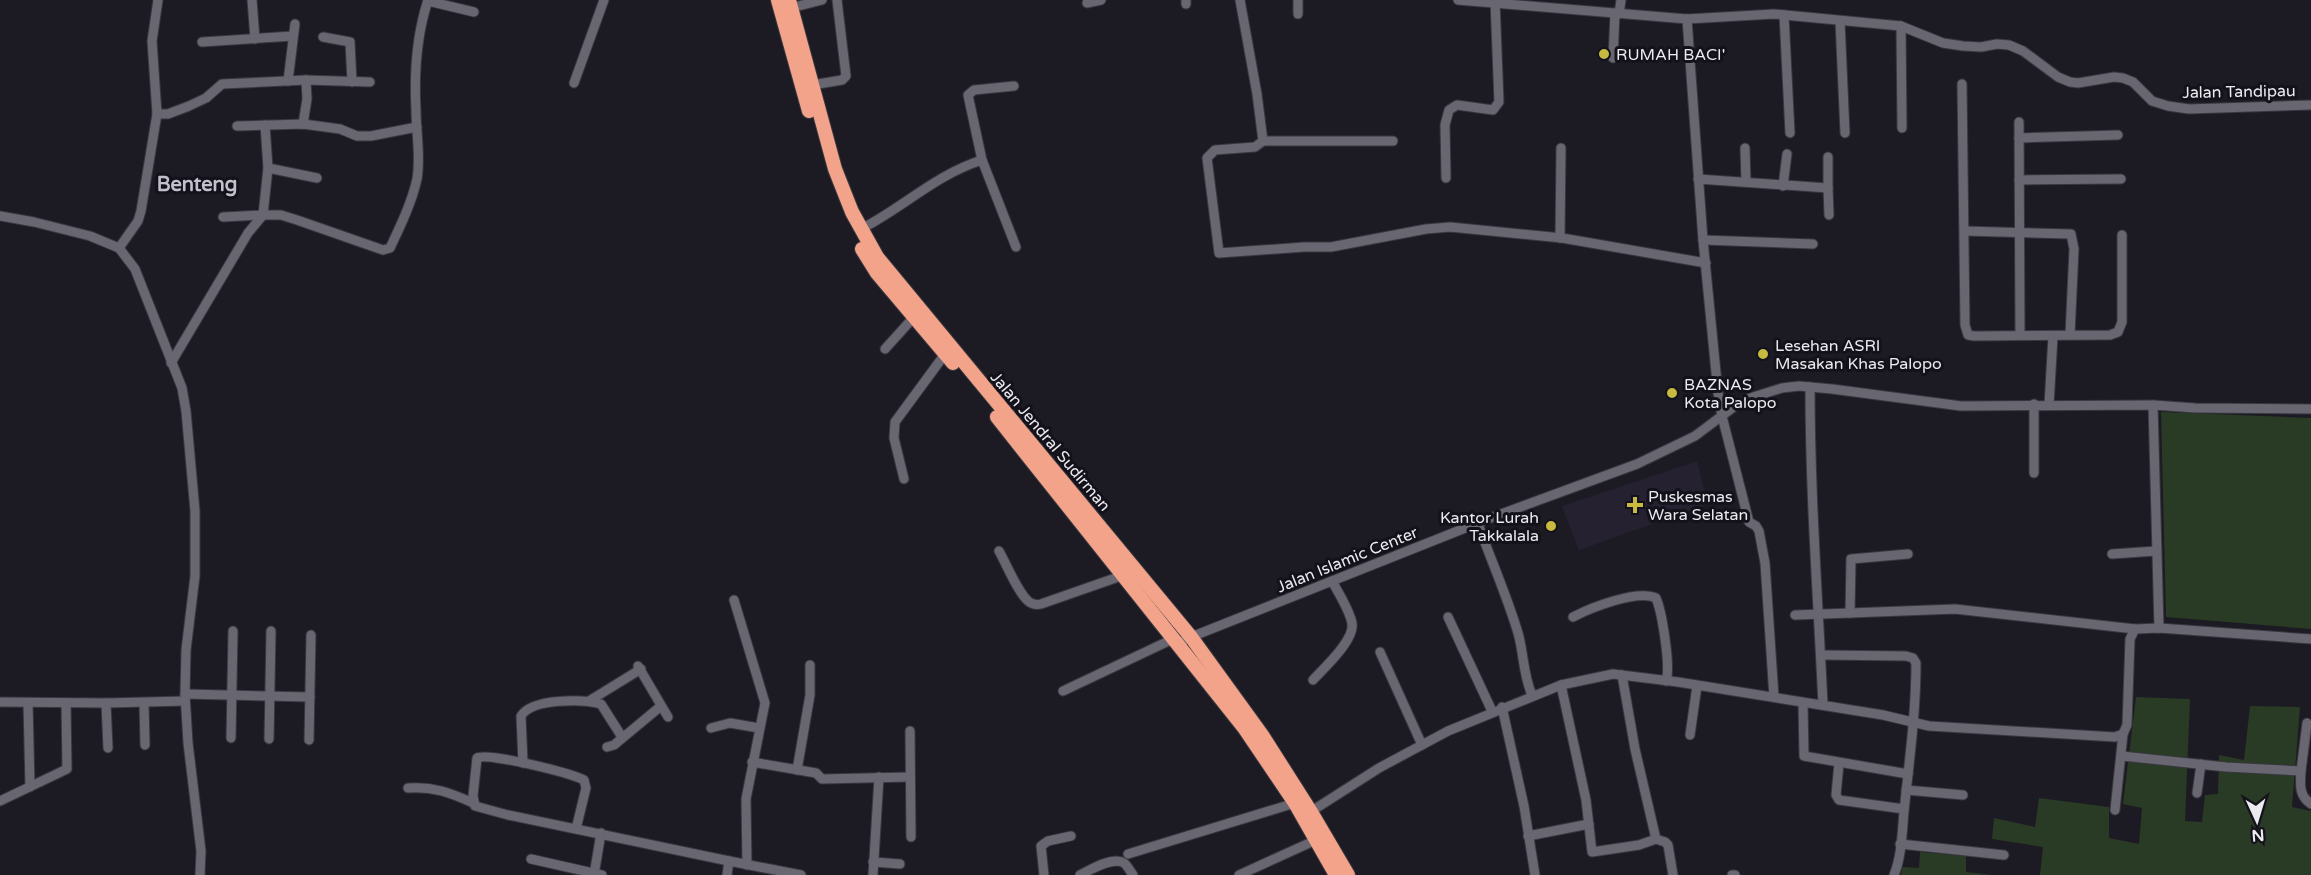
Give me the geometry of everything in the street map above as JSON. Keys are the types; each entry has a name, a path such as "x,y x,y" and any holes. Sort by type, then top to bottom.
{"highway":[{"name":"Jalan Jendral Sudirman","path":"785,5 812,85 845,198 877,257 1182,639 1262,735 1307,814 1348,875"},
{"name":"Jalan Jendral Sudirman","path":"785,5 831,188 877,273 1124,575 1182,639 1295,803 1307,814 1316,840 1336,875"}],"street":[{"path":"119,248 138,221 141,211 157,114 152,41 158,0"},
{"path":"252,0 255,39"},
{"path":"223,217 281,215 387,250 417,181 419,146 416,82 420,30 428,0 474,12"},
{"path":"574,83 604,0"},
{"path":"785,5 822,0"},
{"path":"812,85 842,80 846,76 837,0"},
{"path":"1087,3 1101,0"},
{"path":"1240,0 1263,141"},
{"path":"1298,0 1298,14"},
{"name":"Jalan Tandipau","path":"1458,0 1687,19 1784,15 1901,26 1954,45 1981,47 1997,44 2009,45 2023,51 2048,71 2070,82 2123,78 2133,82 2152,101 2168,106 2189,109 2311,105"},
{"path":"1613,58 1617,14 1621,0"},
{"path":"1446,178 1445,125 1449,110 1457,105 1493,110 1498,102 1494,2"},
{"path":"1784,15 1790,133"},
{"path":"1687,19 1703,240 1722,416 1749,522 1758,529 1763,552 1774,697"},
{"path":"1840,21 1845,133"},
{"path":"288,81 295,24"},
{"path":"1901,26 1902,128"},
{"path":"202,42 293,36"},
{"path":"323,37 350,42 352,82"},
{"path":"157,114 168,114 189,106 206,98 222,84 306,80 370,82"},
{"path":"303,124 307,99 306,80"},
{"path":"1962,84 1966,332 1974,336 2115,334 2121,328 2122,235"},
{"path":"1014,86 969,92 968,100 982,160 1016,247"},
{"path":"2019,122 2020,335"},
{"path":"237,126 303,124 340,129 357,136 371,136 417,127"},
{"path":"171,363 248,233 263,215 268,168 265,125"},
{"path":"2019,138 2118,135"},
{"path":"1393,141 1263,141 1256,147 1215,150 1208,158 1219,253 1305,247 1331,248 1444,227 1560,238 1706,263"},
{"path":"1560,238 1561,148"},
{"path":"1745,148 1746,182"},
{"path":"1783,186 1787,154"},
{"path":"1828,157 1829,215"},
{"path":"861,229 900,207 933,181 960,167 982,160"},
{"path":"268,168 317,178"},
{"path":"1698,179 1828,188"},
{"path":"2019,180 2121,179"},
{"path":"0,216 90,236 119,248 135,269 182,388 195,511 195,576 186,650 185,698 201,851 200,875"},
{"path":"1965,231 2068,233 2072,237 2074,249 2070,335"},
{"path":"1703,240 1813,244"},
{"path":"885,349 913,318"},
{"path":"2049,405 2053,336"},
{"path":"904,478 894,438 895,422 945,354"},
{"path":"1810,387 1810,469 1823,705"},
{"name":"Jalan Islamic Center","path":"1063,692 1182,639 1637,464 1695,436 1750,398 1770,391 1810,387 1960,406 2153,405 2195,408 2311,409"},
{"path":"2034,404 2034,473"},
{"path":"2153,405 2159,628"},
{"path":"1478,524 1519,635 1527,683 1532,695"},
{"path":"999,551 1018,587 1028,602 1034,605 1124,575"},
{"path":"2112,555 2156,551"},
{"path":"1850,614 1851,560 1908,555"},
{"path":"1313,680 1352,632 1351,619 1332,581"},
{"path":"1573,617 1610,602 1646,596 1656,598 1665,638 1668,671 1666,681"},
{"path":"734,600 765,703 746,799 747,865"},
{"path":"1795,615 1955,609 2135,629 2159,628 2311,639"},
{"path":"1448,617 1492,711"},
{"path":"2115,810 2123,734 2127,725 2130,639 2135,629"},
{"path":"231,738 233,631"},
{"path":"269,739 272,631"},
{"path":"309,740 310,635"},
{"path":"1380,652 1422,745"},
{"path":"1821,655 1856,654 1913,658 1916,663 1914,722 1897,867 1894,875"},
{"path":"797,770 810,695 810,665"},
{"path":"589,701 640,668 668,717"},
{"path":"1307,814 1379,768 1492,711 1561,685 1599,676 1622,675 1774,697 1883,715 1929,726 2115,737 2123,734"},
{"path":"1622,675 1633,740 1656,839"},
{"path":"1561,685 1583,785 1592,852 1656,839 1668,845 1673,875"},
{"path":"1690,735 1697,686"},
{"path":"0,702 144,703 231,695 310,698"},
{"path":"523,763 521,721 523,712 539,705 573,700 601,704 622,737"},
{"path":"27,703 30,787"},
{"path":"0,801 67,769 66,703"},
{"path":"106,703 108,748"},
{"path":"144,703 144,745"},
{"path":"1803,703 1803,755 1908,774"},
{"path":"607,747 614,745 661,706"},
{"path":"1502,707 1524,806 1535,875"},
{"path":"711,728 730,723 759,728"},
{"path":"2307,723 2300,789 2306,801 2311,804"},
{"path":"910,731 911,837"},
{"path":"473,803 479,756 523,763 584,780 586,788 576,829"},
{"path":"2122,756 2301,771"},
{"path":"752,762 816,773 822,779 910,777"},
{"path":"1839,763 1837,798 1904,809"},
{"path":"2197,793 2201,764"},
{"path":"873,875 879,777"},
{"path":"408,788 447,791 483,809 801,875"},
{"path":"1906,790 1963,795"},
{"path":"1128,854 1295,803"},
{"path":"1528,836 1589,824"},
{"path":"531,859 597,874 601,833"},
{"path":"1044,875 1041,846 1048,841 1071,836"},
{"path":"1239,875 1316,840"},
{"path":"1900,844 2004,855"},
{"path":"727,875 729,861"},
{"path":"1080,875 1119,861 1125,863 1133,875"},
{"path":"873,862 900,864"}],"shaded area":[{"name":"Puskesmas Wara Selatan","path":"1697,461 1708,504 1579,550 1562,506"}],"green space":[{"path":"2161,412 2311,418 2311,629 2166,617"},
{"path":"2136,697 2190,699 2185,821 2202,822 2205,795 2218,794 2219,755 2244,760 2250,706 2300,707 2292,807 2311,811 2311,875 2040,875 2043,847 1992,839 1994,818 2035,827 2039,798 2109,807 2109,838 2139,844 2142,808 2123,804"},
{"path":"1920,852 1966,856 1966,872 1991,875 1901,875 1902,867 1919,868"}],"place":[{"name":"RUMAH BACI'","path":"1604,54"},
{"name":"Lesehan ASRI Masakan Khas Palopo","path":"1763,354"},
{"name":"BAZNAS Kota Palopo","path":"1672,393"},
{"name":"Puskesmas Wara Selatan","path":"1635,505"},
{"name":"Kantor Lurah Takkalala","path":"1551,526"}],"district":[{"name":"Benteng","path":"197,184"}]}
